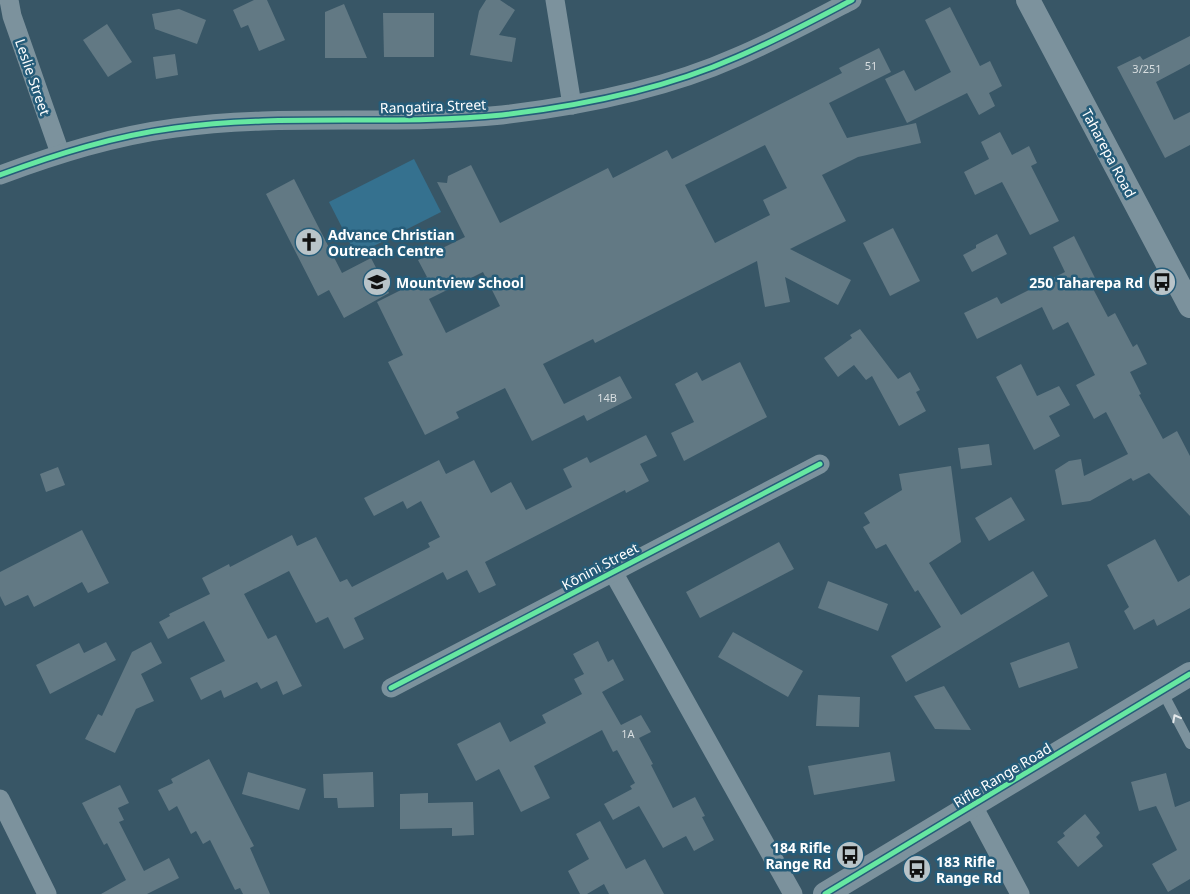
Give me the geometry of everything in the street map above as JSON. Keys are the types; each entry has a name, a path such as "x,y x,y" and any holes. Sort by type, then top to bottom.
{"street":[{"name":"Leslie Street","path":"9,0 12,16 60,153"},
{"path":"555,0 572,105"},
{"name":"Rangatira Street","path":"0,175 60,153 114,139 174,128 266,120 461,118 572,105 672,81 735,58 852,0"},
{"name":"Taharepa Road","path":"1028,0 1190,306"},
{"name":"Kōnini Street","path":"392,688 820,464"},
{"name":"Kōnini Street","path":"613,572 793,894"},
{"name":"Rifle Range Road","path":"825,894 1190,674"},
{"path":"0,799 47,894"},
{"path":"973,806 1020,894"}],"lane":[{"path":"1162,691 1190,744"}],"shaded area":[{"path":"414,159 441,212 356,255 329,202"}],"building":[{"path":"254,0 267,0 285,40 259,51 248,25 241,28 233,10"},
{"path":"486,0 500,0 515,10 499,35 516,38 512,62 470,55 479,11"},
{"path":"344,4 367,58 325,58 325,12"},
{"path":"950,7 980,66 990,61 1002,86 989,93 995,106 979,115 967,93 907,123 885,79 904,70 915,91 951,72 925,20"},
{"path":"179,9 206,20 197,44 155,29 152,14"},
{"path":"383,13 434,13 434,57 384,57"},
{"path":"107,24 132,62 108,77 83,40"},
{"path":"1190,36 1190,64 1156,82 1174,120 1190,112 1190,145 1165,158 1117,67 1140,56 1143,60"},
{"path":"879,48 891,72 829,103 847,138 916,123 921,143 858,157 822,175 846,221 790,249 851,280 838,305 785,277 790,302 765,307 757,261 595,343 593,339 543,364 564,404 620,376 632,398 587,421 584,415 532,441 505,388 456,412 459,418 425,435 388,362 403,355 377,302 427,277 418,260 465,237 437,182 447,183 448,176 471,165 500,223 608,168 613,178 667,150 672,159 842,73 839,68","holes":["765,145 787,188 763,200 770,215 715,243 685,185","483,272 500,306 446,333 429,299"]},
{"path":"175,54 178,75 156,79 153,57"},
{"path":"1000,132 1012,155 1029,146 1037,163 1031,166 1059,221 1030,235 1002,182 975,195 964,172 989,159 981,142"},
{"name":"Advance Christian Outreach Centre","path":"294,179 342,273 371,258 389,293 344,318 329,290 318,296 266,194"},
{"path":"893,228 920,281 890,296 863,243"},
{"path":"997,234 1007,254 972,272 963,255 976,248 976,245"},
{"path":"1074,236 1097,282 1091,285 1108,317 1115,313 1133,347 1137,344 1147,364 1130,372 1141,394 1139,395 1163,439 1177,431 1190,456 1190,516 1149,473 1133,481 1131,478 1090,501 1062,505 1055,470 1069,461 1081,459 1084,476 1128,454 1106,412 1094,419 1076,385 1095,375 1068,322 1053,330 1042,307 977,339 964,313 997,297 1001,304 1065,272 1053,247"},
{"path":"860,329 898,379 910,372 920,390 916,392 926,411 899,426 872,376 866,380 854,365 838,377 824,358 852,338 850,335"},
{"path":"740,362 767,417 684,461 671,433 694,422 675,384 697,372 702,381"},
{"path":"1021,364 1037,396 1059,386 1070,405 1049,416 1060,436 1034,450 996,377"},
{"path":"646,435 657,456 640,464 649,481 626,493 625,490 485,562 496,585 479,593 467,570 447,580 443,572 354,618 364,639 344,649 328,617 316,623 289,571 244,594 268,639 276,635 302,686 283,695 277,681 261,689 257,682 224,698 221,690 201,700 190,678 225,661 204,621 168,639 159,622 170,616 169,614 210,594 202,578 229,564 230,567 292,535 297,546 316,537 340,582 347,579 352,587 430,547 428,543 440,537 421,501 407,509 403,501 374,516 364,498 439,460 446,474 474,460 491,493 511,482 526,510 572,487 563,469 587,457 590,463"},
{"path":"989,444 992,465 961,469 958,448"},
{"path":"951,466 961,542 929,563 961,615 1033,571 1048,596 906,682 891,656 941,627 918,590 915,592 886,544 876,549 863,527 870,523 864,513 902,490 899,474"},
{"path":"58,467 65,485 46,492 40,474"},
{"path":"1011,497 1025,520 989,541 975,518"},
{"path":"82,530 109,583 88,593 82,582 34,607 28,595 5,606 0,596 0,572"},
{"path":"1155,539 1178,582 1190,575 1190,608 1157,626 1154,619 1134,630 1124,611 1129,607 1107,565"},
{"path":"779,542 794,569 700,618 686,592"},
{"path":"828,581 888,604 878,631 818,608"},
{"path":"733,632 803,671 788,697 718,657"},
{"path":"598,641 608,662 613,659 624,680 602,692 621,725 641,715 651,732 639,738 673,808 695,797 705,816 702,817 714,840 694,851 686,836 663,848 639,806 613,820 604,804 632,789 630,786 635,783 617,750 613,752 602,730 534,766 550,798 521,812 499,769 476,781 457,744 500,722 510,742 546,723 542,715 582,694 574,679 584,674 573,654"},
{"path":"106,642 116,660 50,694 36,665 79,643 84,653"},
{"path":"151,642 162,663 141,674 154,701 136,709 115,753 85,739 98,714 102,716 132,652"},
{"path":"1069,642 1078,668 1019,688 1010,663"},
{"path":"944,686 971,730 935,729 914,696"},
{"path":"818,695 860,697 859,727 816,726"},
{"path":"890,752 895,781 814,795 808,766"},
{"path":"209,759 254,846 250,848 270,894 243,894 240,888 235,890 210,840 203,844 196,831 191,834 177,806 169,811 158,790 173,783 171,779"},
{"path":"248,772 306,789 299,810 242,794"},
{"path":"373,772 374,807 338,808 337,798 324,798 323,774"},
{"path":"1166,773 1175,807 1190,801 1190,879 1168,892 1152,864 1177,850 1156,806 1139,811 1131,782"},
{"path":"120,785 129,803 118,808 124,820 119,822 144,871 169,858 179,878 147,894 101,894 126,880 107,843 104,845 82,803"},
{"path":"428,793 428,803 473,802 474,835 452,836 452,828 400,829 400,794"},
{"path":"1085,814 1100,833 1096,837 1103,846 1078,867 1057,842 1065,836 1063,833"},
{"path":"600,821 626,869 645,859 664,894 609,894 604,884 587,894 580,894 568,871 589,859 576,834"}],"cycle path":[{"path":"0,175 86,147 152,131 175,128 256,121 420,120 502,115 562,107 622,95 681,78 737,57 795,30 852,0"},
{"path":"391,688 820,464"},
{"path":"825,894 1190,674"}],"place":[{"name":"Advance Christian Outreach Centre","path":"309,242"},
{"name":"Mountview School","path":"377,282"},
{"name":"250 Taharepa Rd","path":"1162,282"},
{"name":"184 Rifle Range Rd","path":"850,855"},
{"name":"183 Rifle Range Rd","path":"917,869"}]}
